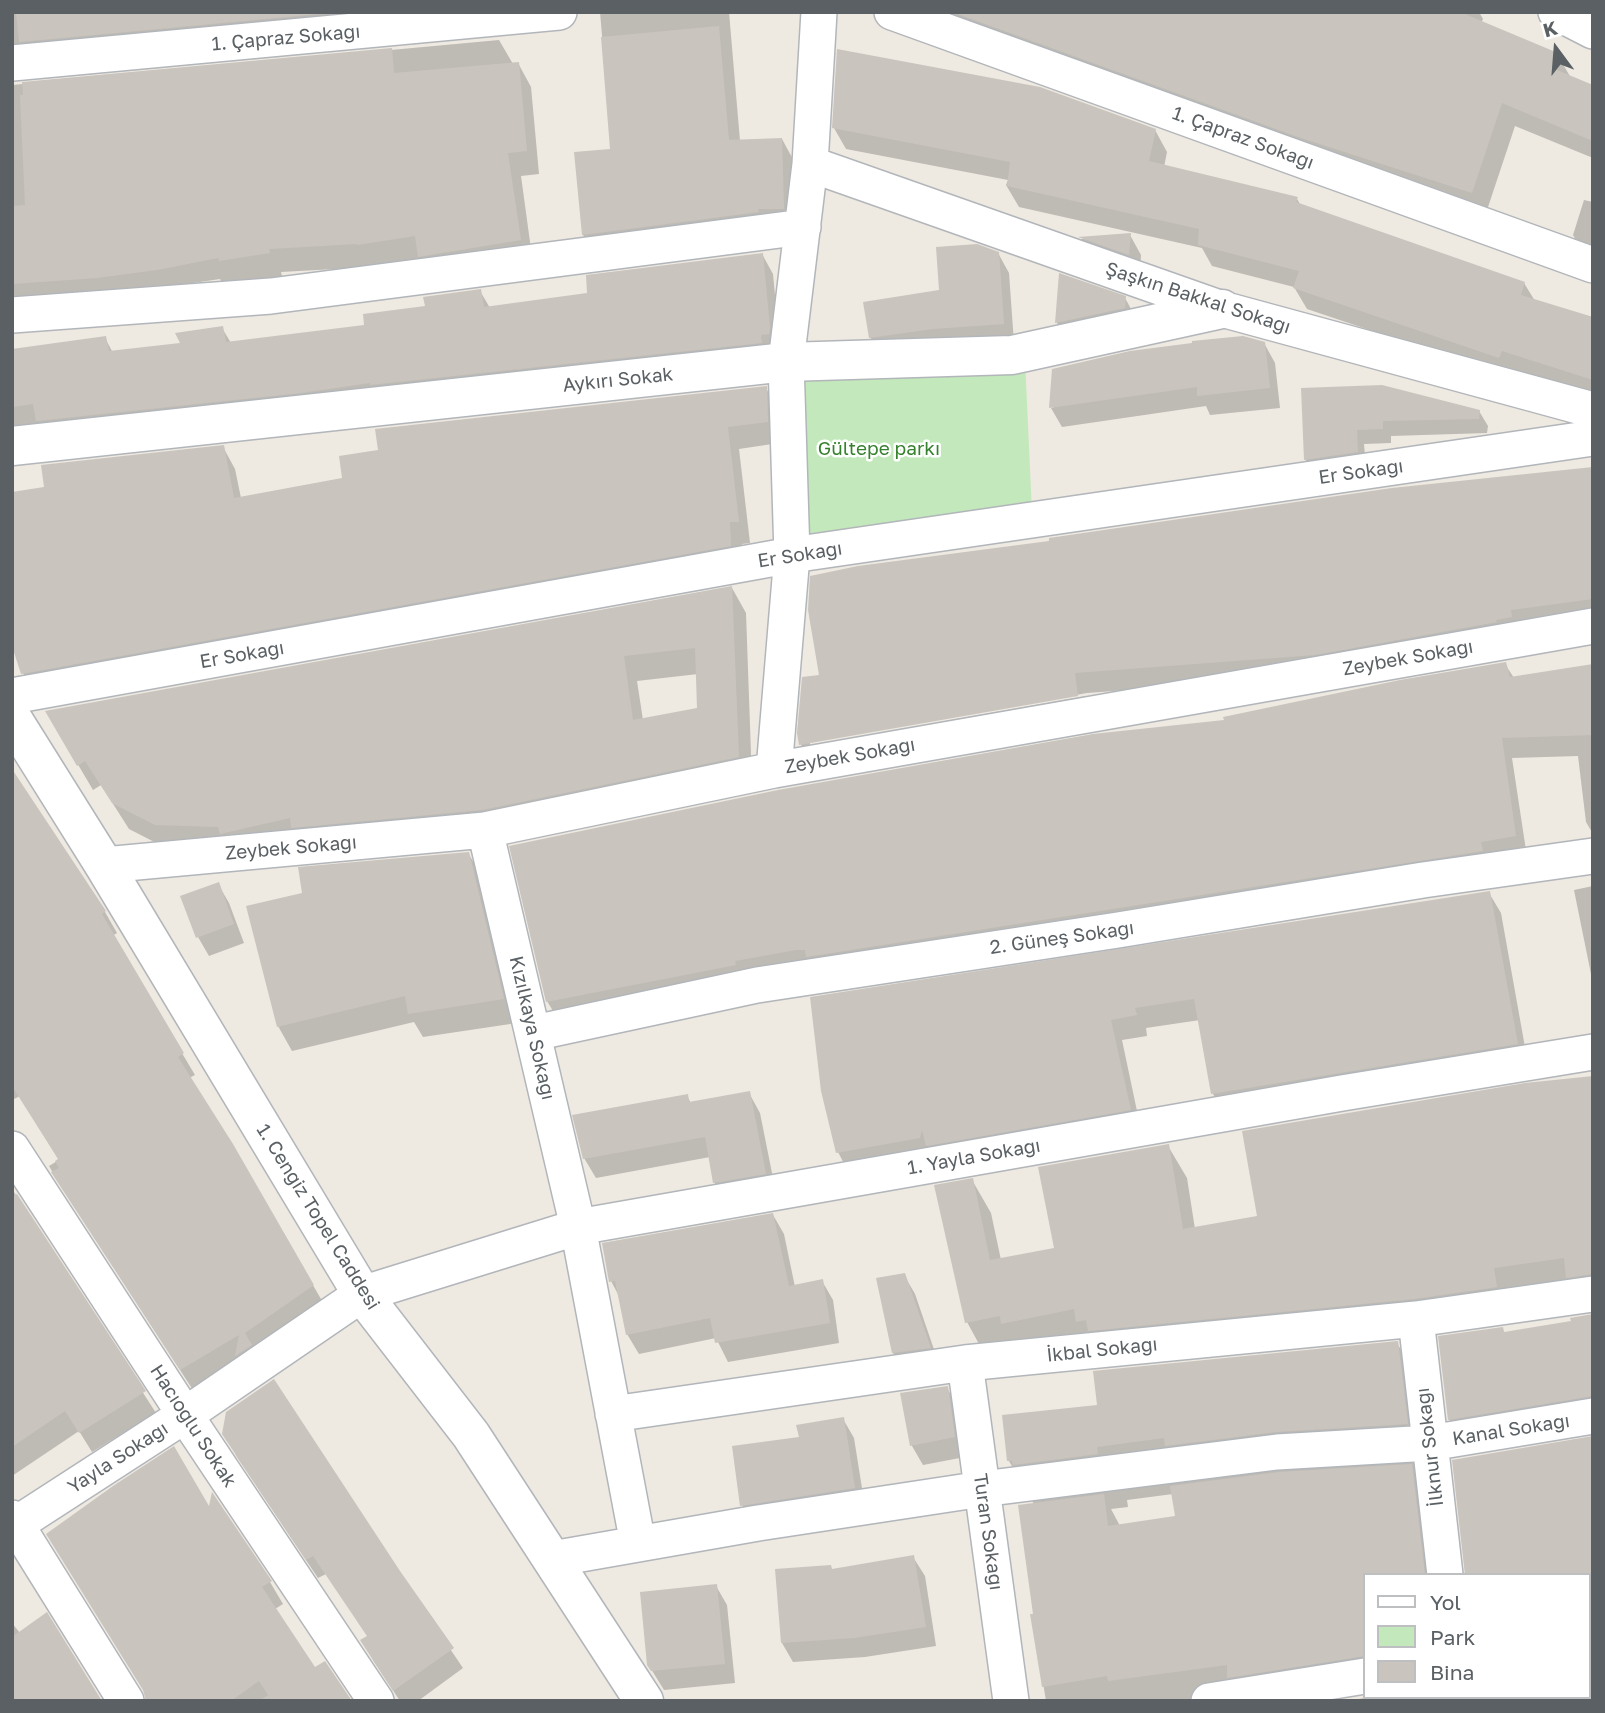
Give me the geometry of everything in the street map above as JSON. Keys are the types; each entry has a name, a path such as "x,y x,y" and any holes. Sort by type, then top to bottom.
{"street":[{"name":"1. Çapraz Sokağı","path":"12,63 559,12"},
{"path":"774,770 792,555 786,362 810,164 819,12"},
{"name":"1. Çapraz Sokağı","path":"892,12 1593,265"},
{"path":"1556,12 1593,31"},
{"name":"Şaşkın Bakkal Sokağı","path":"810,164 1222,309 1593,410"},
{"path":"12,315 271,296 803,227"},
{"name":"Aykırı Sokak","path":"12,446 786,362 1012,355 1222,309"},
{"name":"Er Sokağı","path":"12,696 792,555 1593,438"},
{"name":"Zeybek Sokağı","path":"104,865 485,830 774,770 1593,626"},
{"name":"1. Cengiz Topel Caddesi","path":"12,719 104,865 362,1294 471,1435 644,1701"},
{"name":"Kızılkaya Sokağı","path":"485,830 578,1227 638,1544"},
{"name":"2. Güneş Sokağı","path":"534,1033 757,985 1423,880 1593,856"},
{"name":"1. Yayla Sokağı","path":"362,1294 578,1227 1593,1052"},
{"name":"Hacıoğlu Sokak","path":"12,1149 376,1701"},
{"name":"Yayla Sokağı","path":"14,1523 185,1415 362,1294"},
{"name":"İkbal Sokağı","path":"613,1414 965,1363 1416,1319 1593,1294"},
{"name":"İlknur Sokağı","path":"1416,1319 1445,1573"},
{"name":"Turan Sokağı","path":"965,1363 1011,1701"},
{"name":"Kanal Sokağı","path":"552,1559 758,1522 982,1489 1277,1452 1430,1443 1593,1416"},
{"path":"14,1523 125,1701"},
{"path":"1209,1701 1364,1676"}],"green space":[{"name":"Gültepe parkı","path":"1025,360 1032,513 798,544 793,369"}],"building":[{"path":"16,12 340,12 19,42"},
{"path":"952,12 1460,12 1558,53 1552,68 1593,85 1593,141 1502,103 1472,193 1298,137"},
{"path":"719,26 729,140 782,138 784,209 758,209 759,212 582,235 574,152 610,149 601,37"},
{"path":"392,48 394,73 519,62 527,151 508,153 521,240 418,257 415,236 357,245 269,249 270,253 219,261 218,258 157,270 97,278 12,284 12,206 25,205 20,95 23,95 22,82"},
{"path":"837,49 1040,87 1156,129 1149,161 1298,197 1296,202 1525,282 1521,295 1593,317 1593,380 1502,351 1499,358 1293,288 1299,271 1198,245 1199,229 1007,186 1010,162 832,128"},
{"path":"1131,233 1129,255 1078,237"},
{"path":"977,244 999,252 1004,324 933,329 869,338 863,302 939,290 936,247"},
{"path":"763,253 770,328 769,334 761,335 762,343 370,383 301,393 36,421 33,404 12,407 12,349 106,336 109,351 180,343 175,333 223,326 226,342 364,325 363,314 425,306 423,297 481,289 484,307 587,293 586,275"},
{"path":"1059,273 1126,296 1125,308 1055,323"},
{"path":"1243,336 1265,342 1270,388 1197,396 1197,387 1049,408 1052,369 1130,351"},
{"path":"1382,385 1480,410 1479,419 1383,421 1383,429 1357,430 1358,452 1304,460 1301,388"},
{"path":"767,386 768,422 728,427 739,522 730,522 731,546 21,674 12,646 12,492 44,487 41,465 224,445 234,498 342,478 339,456 378,450 375,429"},
{"path":"1593,467 1593,599 1511,610 1512,617 1496,620 1497,622 1315,655 1075,673 1078,696 799,745 797,733 802,677 819,675 808,610 810,576 858,566 1049,541 1049,538 1392,488"},
{"path":"732,586 739,757 482,810 291,828 290,818 220,834 218,827 155,825 112,803 85,761 77,766 45,711","holes":["695,648 697,708 633,720 624,656"]},
{"path":"1506,662 1510,677 1593,664 1593,735 1502,738 1516,836 1481,842 1483,851 806,957 805,950 796,950 735,961 736,965 546,1002 509,846 778,790 1093,734 1224,720 1223,717 1400,680"},
{"path":"12,769 106,911 102,914 184,1053 178,1057 233,1144 314,1285 245,1333 252,1345 235,1356 239,1335 180,1370 51,1172 59,1168 55,1161 58,1159 12,1086"},
{"path":"469,852 504,999 408,1014 405,996 277,1027 246,906 302,893 298,867"},
{"path":"219,882 234,924 196,938 180,896"},
{"path":"1490,891 1518,1044 1211,1094 1194,999 1135,1008 1137,1015 1111,1020 1131,1110 926,1146 922,1130 920,1138 836,1153 821,1091 810,997"},
{"path":"1593,1076 1593,1274 1566,1278 1564,1258 1494,1268 1497,1287 1414,1299 1088,1331 1086,1320 1076,1322 1074,1309 1001,1324 1000,1316 965,1323 934,1185 973,1178 990,1260 1054,1248 1038,1167 1169,1144 1183,1229 1257,1216 1242,1131 1525,1083"},
{"path":"750,1091 766,1174 713,1183 705,1137 583,1159 572,1115 688,1094 689,1102"},
{"path":"17,1194 146,1391 79,1433 65,1411 12,1447 12,1197"},
{"path":"773,1213 789,1286 823,1279 830,1323 715,1343 710,1318 626,1335 615,1281 609,1282 602,1243"},
{"path":"905,1273 931,1348 892,1353 876,1278"},
{"path":"1593,1314 1593,1396 1448,1420 1438,1336 1503,1327 1504,1332 1571,1321 1570,1318"},
{"path":"1398,1341 1408,1424 1276,1432 1165,1446 1164,1438 1097,1447 1098,1454 1013,1465 1012,1461 1007,1461 1002,1415 1097,1405 1093,1371"},
{"path":"274,1379 454,1648 393,1691 360,1640 367,1636 313,1556 306,1560 222,1434 226,1412"},
{"path":"948,1386 955,1437 910,1446 900,1393"},
{"path":"844,1417 855,1488 740,1506 732,1446 799,1437 796,1425"},
{"path":"1593,1436 1593,1575 1465,1573 1452,1460"},
{"path":"174,1446 209,1506 212,1492 272,1581 262,1587 315,1667 325,1661 352,1701 259,1701 268,1695 259,1681 231,1701 146,1701 143,1690 46,1534"},
{"path":"1412,1464 1425,1573 1364,1573 1364,1656 1227,1678 1227,1665 1108,1681 1107,1676 1042,1687 1030,1614 1033,1614 1018,1505 1104,1494 1108,1526 1175,1516 1170,1486 1279,1472"},
{"path":"914,1555 926,1627 854,1638 781,1643 775,1569 831,1565 832,1569"},
{"path":"717,1584 725,1664 651,1671 647,1665 640,1592"},
{"path":"47,1612 102,1701 12,1701 12,1637"}]}
